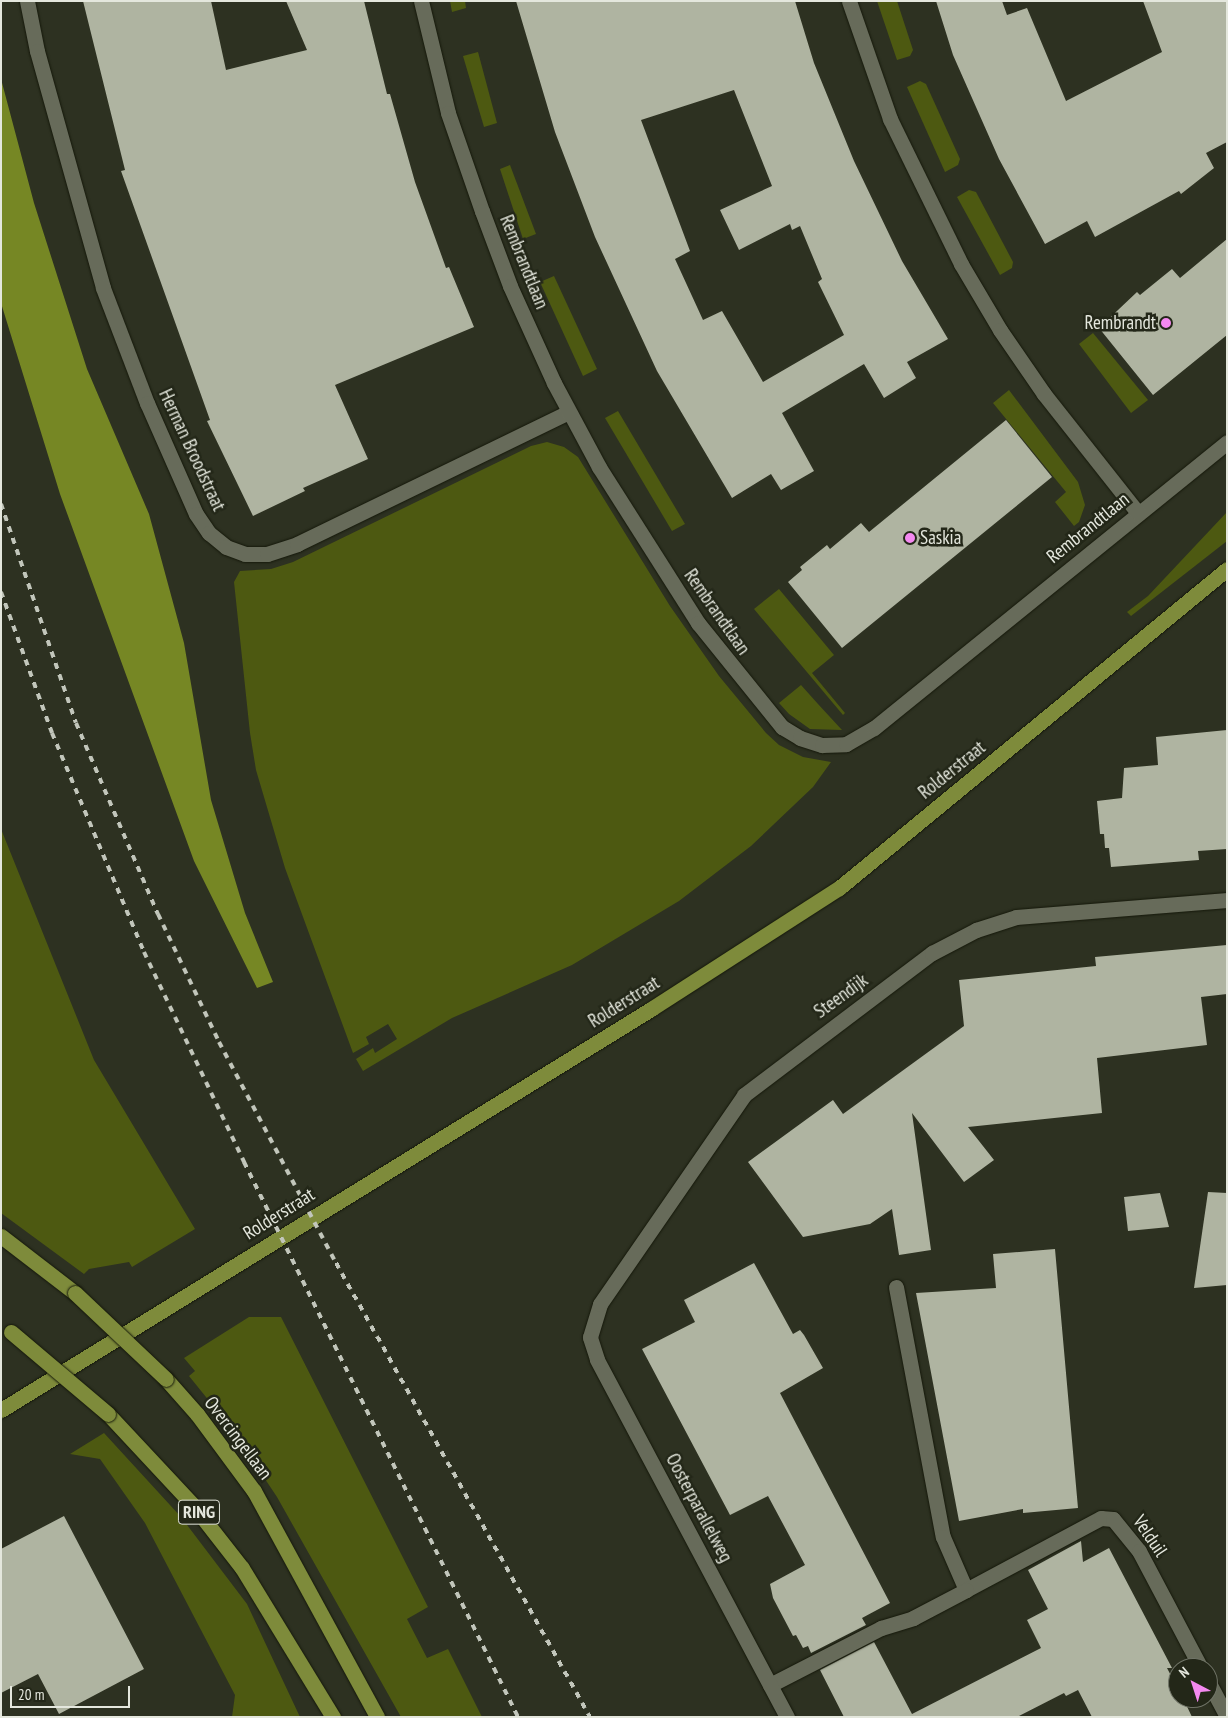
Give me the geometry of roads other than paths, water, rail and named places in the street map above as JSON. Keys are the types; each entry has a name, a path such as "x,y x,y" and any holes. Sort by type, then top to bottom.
{"main road":[{"name":"Rolderstraat","path":"1,1410 651,1010 839,888 1227,569"},
{"name":"Overcingellaan","path":"1,1236 75,1292 166,1379 197,1414 254,1492 377,1717"},
{"name":"RING","path":"6,1328 108,1414 192,1504 242,1568 333,1717"}],"street":[{"name":"Herman Broodstraat","path":"27,1 37,51 103,288 147,403 196,514 209,533 226,547 245,554 267,554 297,544 569,412"},
{"name":"Rembrandtlaan","path":"421,1 448,113 482,211 510,286 569,412 646,544 728,664 782,727 800,738 822,745 846,744 874,728 1227,442"},
{"path":"849,1 890,119 961,264 1044,394 1138,513"},
{"name":"Steendijk","path":"595,1314 744,1095 932,954 976,930 1016,917 1227,900"},
{"path":"896,1287 943,1538 966,1590"},
{"name":"Oosterparallelweg","path":"595,1314 590,1337 597,1359 787,1717"},
{"name":"Velduil","path":"770,1685 881,1628 913,1618 1101,1518 1113,1518 1139,1551 1196,1658"},
{"path":"1218,1699 1227,1716"}],"railway":[{"path":"1,504 76,723 158,914 219,1042 336,1263 590,1717"},
{"path":"1,592 52,733 144,952 244,1162 518,1717"}],"place":[{"name":"Rembrandt","path":"1166,323"},
{"name":"Saskia","path":"910,538"}]}
